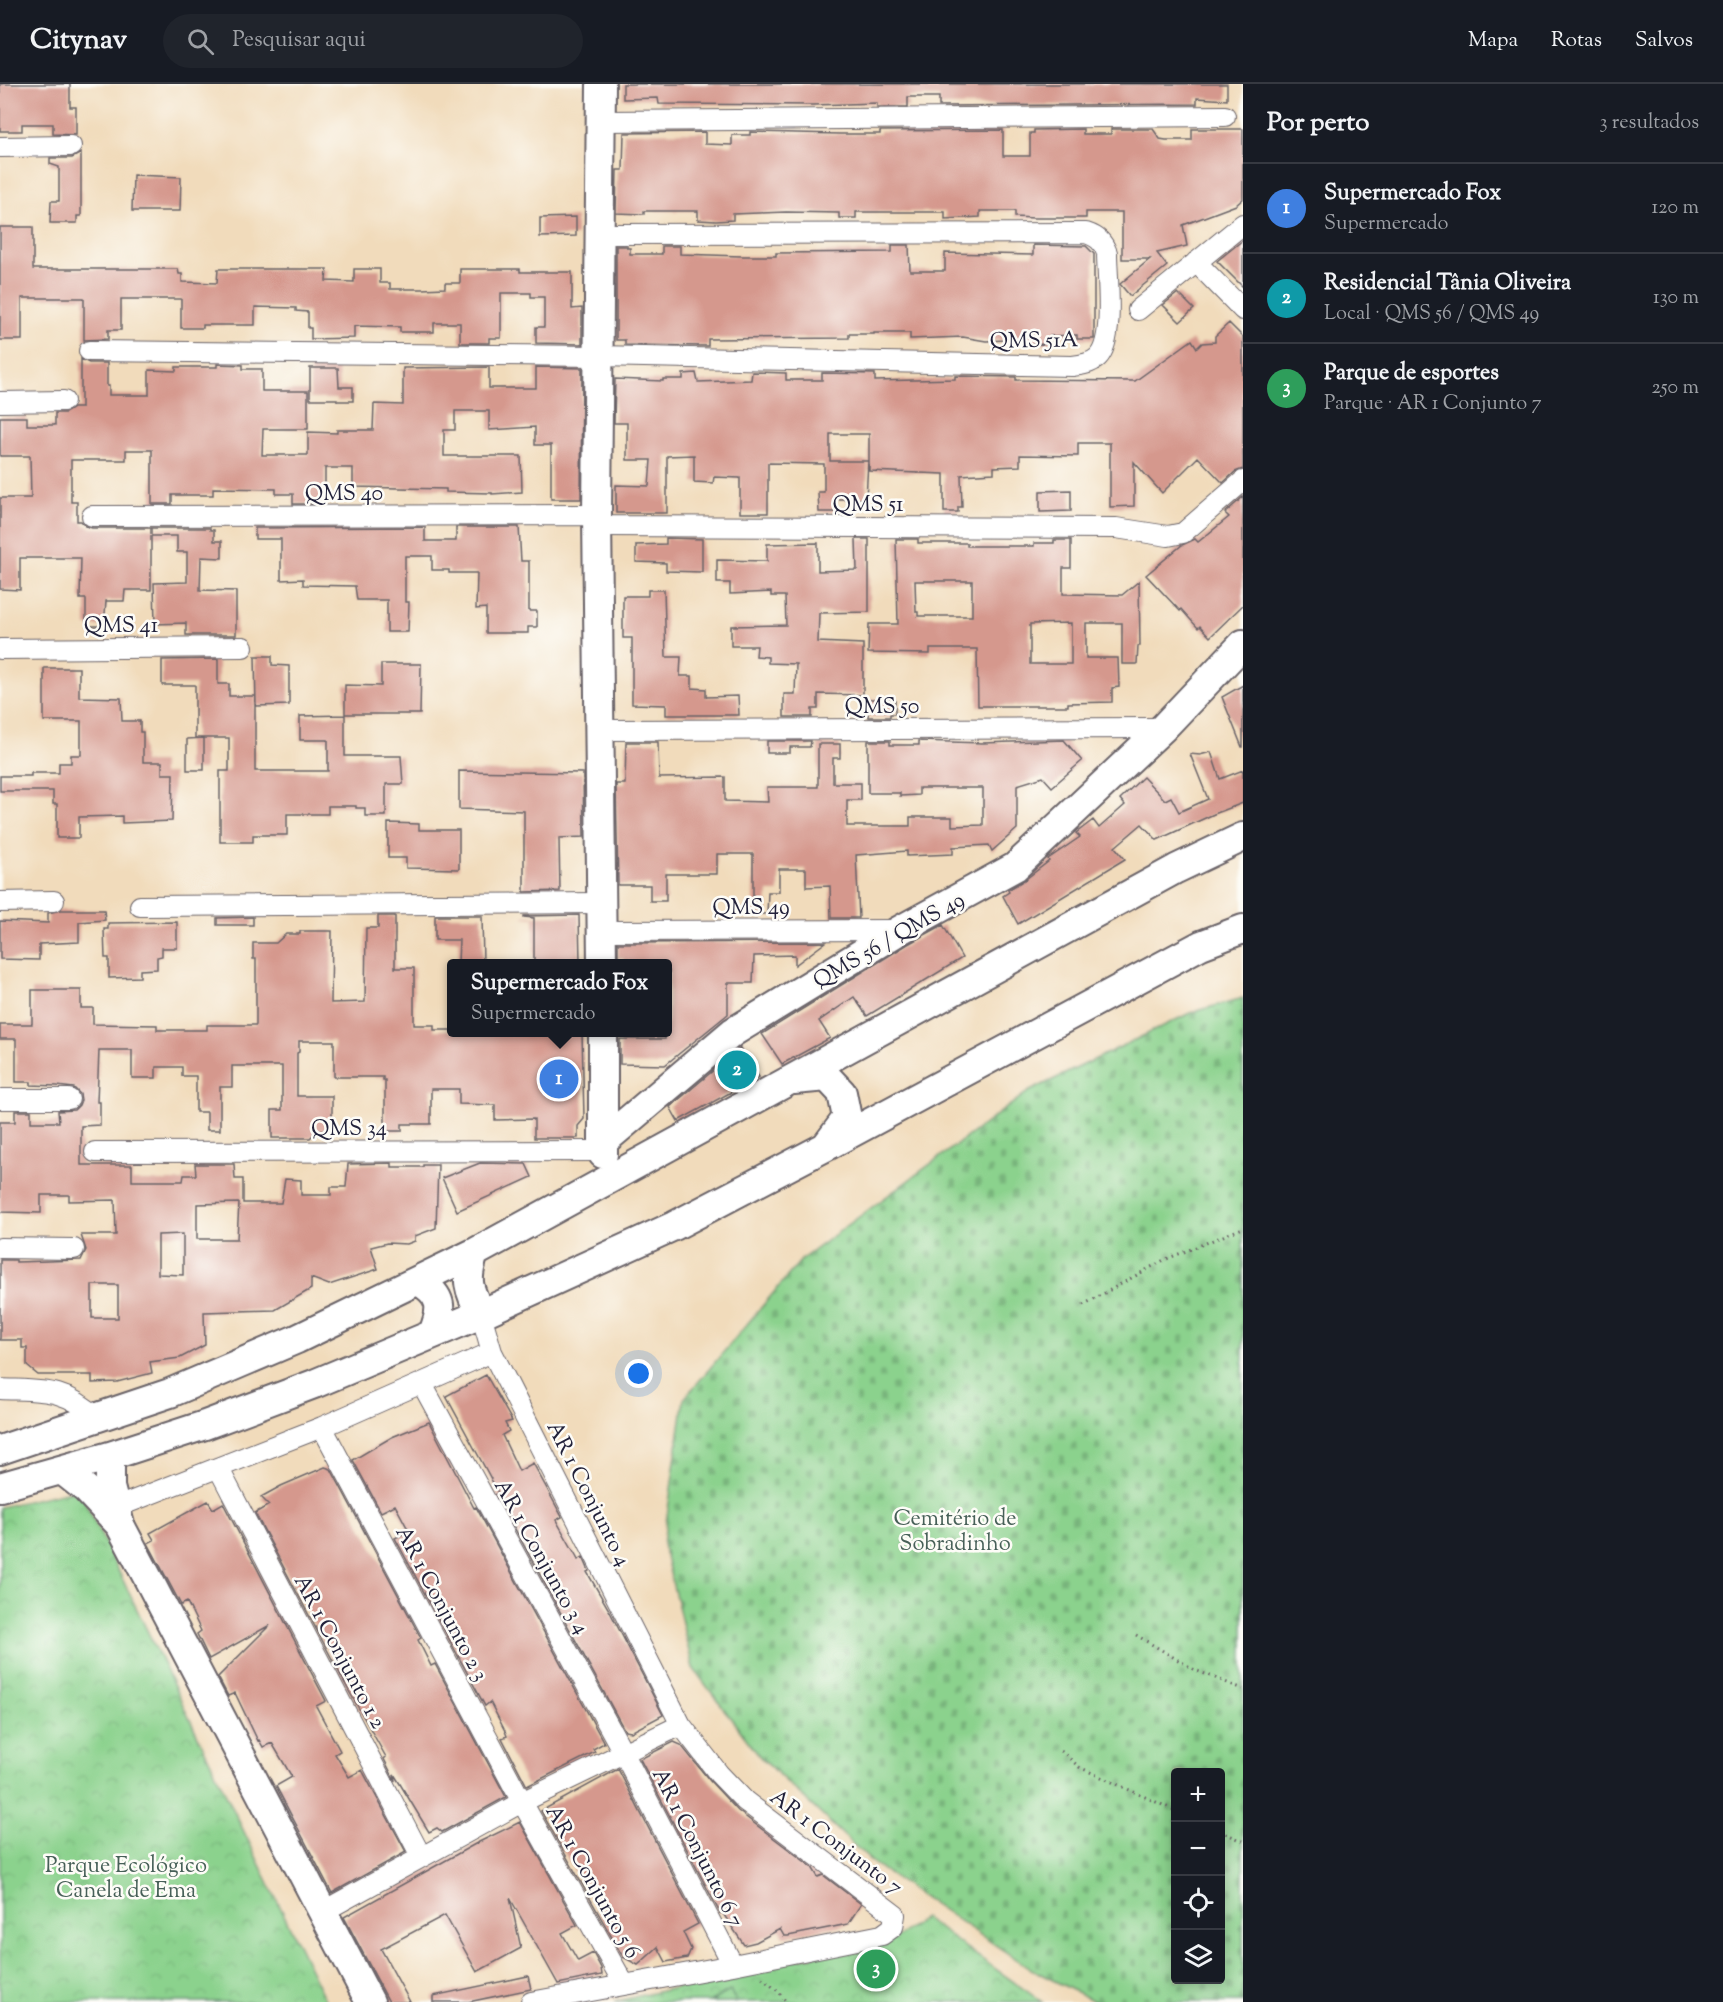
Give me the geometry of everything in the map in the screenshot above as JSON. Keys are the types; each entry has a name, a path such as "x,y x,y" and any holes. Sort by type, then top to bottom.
{"main road":[{"path":"601,84 597,521 602,959"},
{"name":"QMS 56 / QMS 49","path":"604,1146 732,1032 900,930 1015,867 1163,728 1243,644"},
{"path":"0,1450 181,1389 297,1339 419,1281 1176,869 1243,837"},
{"path":"0,1487 110,1456 205,1425 314,1384 481,1314 674,1226 825,1148 1201,945 1243,929"},
{"path":"591,1187 604,1146 603,1037"},
{"path":"788,1080 827,1077 842,1093 847,1118 825,1148"},
{"path":"604,1146 644,1158"},
{"path":"474,1253 468,1274 469,1290 481,1314"},
{"path":"419,1281 436,1295 439,1303 440,1315 433,1333"},
{"path":"110,1456 110,1487 114,1515"},
{"path":"62,1470 114,1515 370,2002"}],"street":[{"path":"602,121 1225,116"},
{"path":"0,147 71,146"},
{"path":"1138,310 1243,224"},
{"name":"QMS 51A","path":"598,356 1072,366 1088,364 1099,356 1106,342 1108,321 1107,253 1097,238 1086,233 599,234"},
{"path":"1196,262 1243,310"},
{"path":"89,351 598,356"},
{"path":"0,402 64,401"},
{"name":"QMS 51","path":"597,521 1116,528 1168,536 1183,533 1243,481"},
{"name":"QMS 40","path":"92,516 597,521"},
{"name":"QMS 41","path":"0,649 243,647"},
{"name":"QMS 50","path":"600,730 1163,728"},
{"path":"0,902 54,901"},
{"path":"140,906 602,903"},
{"name":"QMS 49","path":"602,931 900,930"},
{"path":"0,1099 69,1099"},
{"name":"QMS 34","path":"95,1152 604,1146"},
{"path":"0,1248 74,1249"},
{"name":"AR 1 Conjunto 4","path":"481,1314 492,1352 681,1725"},
{"path":"114,1515 492,1352"},
{"name":"AR 1 Conjunto 3 4","path":"422,1383 623,1752"},
{"path":"0,1389 56,1392 83,1405 97,1418"},
{"name":"AR 1 Conjunto 2 3","path":"322,1427 522,1802"},
{"name":"AR 1 Conjunto 1 2","path":"219,1469 421,1856"},
{"path":"322,1912 522,1802 681,1725"},
{"name":"AR 1 Conjunto 7","path":"681,1725 719,1774 745,1801 895,1915 892,1928 882,1935 739,1964"},
{"name":"AR 1 Conjunto 6 7","path":"623,1752 739,1964"},
{"name":"AR 1 Conjunto 5 6","path":"522,1802 624,1984"},
{"path":"531,2002 739,1964"}],"path":[{"path":"1083,1305 1164,1260 1243,1228"},
{"path":"1136,1635 1195,1670 1243,1689"},
{"path":"1061,1751 1079,1767 1171,1809"},
{"path":"1225,1833 1243,1841"},
{"path":"739,1964 778,1992 786,2002"}],"green space":[{"name":"Cemitério de Sobradinho","path":"1243,998 1243,2002 1096,2002 1033,1970 874,1864 760,1757 693,1668 663,1544 684,1399 802,1259 1028,1092 1190,1013"},
{"name":"Parque Ecológico Canela de Ema","path":"79,1489 326,2002 0,2002 0,1507"},
{"path":"924,1918 1042,2002 614,2002 898,1936"},
{"path":"730,1991 737,2002 709,2002"}],"building":[{"path":"0,84 70,84 70,107 76,107 76,135 53,134 53,124 22,124 22,131 0,131"},
{"path":"623,84 1227,84 1227,100 1197,98 1197,104 939,106 939,97 908,97 908,107 877,107 877,103 659,104 658,98 623,99"},
{"path":"1083,129 1083,134 1111,134 1111,129 1153,129 1160,139 1192,140 1192,129 1243,129 1243,199 1236,205 1183,225 1187,246 1157,253 1167,266 1130,296 1120,284 1150,259 1122,259 1122,212 1086,212 1086,218 1034,218 1015,217 1015,211 980,211 980,217 945,219 945,212 856,212 856,218 839,218 839,213 786,212 733,214 733,220 716,221 698,220 698,211 616,213 617,170 623,170 624,133 705,132 705,144 732,145 732,135 750,135 750,132 880,134 880,131 1003,130 1003,156 1030,156 1030,133 1034,133 1034,130"},
{"path":"81,153 81,216 77,216 77,223 50,223 51,201 59,201 59,167 50,164 50,158 72,158"},
{"path":"133,175 181,177 180,211 132,211"},
{"path":"576,217 576,236 540,237 540,218"},
{"path":"0,227 33,227 33,269 178,269 179,274 182,274 182,282 217,283 218,269 327,269 326,281 354,282 354,269 380,269 380,283 390,283 390,289 422,289 445,288 445,283 460,283 460,269 572,272 572,309 582,308 582,344 536,343 536,327 544,327 544,297 531,297 531,293 501,293 501,338 489,338 489,343 460,343 460,323 434,323 434,332 400,332 400,327 354,326 354,338 311,339 308,312 296,311 296,308 255,307 255,325 203,325 203,328 181,328 181,299 121,299 121,330 108,330 108,339 84,340 84,298 22,298 22,340 0,340"},
{"path":"1243,240 1243,287 1217,261"},
{"path":"892,245 909,245 910,271 945,271 945,253 1033,255 1033,245 1086,246 1094,254 1094,339 1077,339 1077,335 1050,336 1050,344 1006,345 1006,340 986,341 963,337 910,339 910,333 874,333 849,334 849,338 708,339 708,346 625,345 625,340 616,340 616,246 627,246 630,248 630,254 662,254 662,246 680,246 680,254 776,256 776,253 892,252"},
{"path":"1178,293 1194,309 1180,322 1163,305"},
{"path":"1229,323 1243,337 1243,469 1235,472 1223,483 1198,457 1162,493 1134,462 1134,506 1110,507 1110,443 1078,443 1078,456 1020,455 1020,466 994,467 994,473 961,475 962,507 958,507 958,512 944,512 944,474 869,471 869,434 830,434 830,461 868,461 866,499 836,499 835,512 819,512 818,492 824,492 824,464 768,463 768,513 740,513 740,478 714,477 713,483 694,482 694,455 667,456 667,513 616,513 616,485 649,486 651,460 627,460 627,423 614,423 615,379 663,381 663,379 683,379 683,374 696,373 698,382 751,380 752,372 786,373 786,380 822,380 822,373 875,374 875,381 955,379 955,376 1016,377 1016,380 1135,381 1192,340 1197,348 1202,343 1215,342 1215,336"},
{"path":"81,359 89,363 107,363 109,395 149,395 149,370 176,371 176,367 217,367 217,364 243,365 243,369 262,369 262,391 308,391 308,429 263,429 262,455 308,455 308,432 337,433 337,430 373,430 374,404 403,405 403,368 489,367 489,388 536,388 536,367 582,368 581,499 551,499 551,445 535,445 535,427 489,430 489,411 455,411 455,430 444,430 444,456 521,456 522,492 492,494 446,492 446,489 353,487 353,468 325,468 325,504 293,504 293,494 276,494 276,489 213,488 213,495 172,495 172,504 152,504 152,450 126,450 126,460 71,460 71,502 77,502 77,521 92,528 210,528 214,530 214,541 222,541 222,558 201,557 200,590 236,591 236,635 186,635 186,623 155,624 154,583 187,582 187,552 177,552 177,536 151,536 151,590 125,590 124,601 106,601 104,626 86,626 86,599 80,599 81,558 20,558 20,590 0,589 0,498 31,498 30,456 0,456 0,417 27,417 27,425 55,425 55,413 65,413 73,408 81,408"},
{"path":"310,368 338,368 339,387 353,387 353,401 310,399"},
{"path":"1071,490 1071,511 1040,512 1040,491"},
{"path":"1243,497 1243,605 1210,637 1200,626 1198,628 1181,609 1180,611 1146,575 1182,545 1195,539 1198,542 1229,517 1225,513"},
{"path":"425,527 425,541 456,541 456,527 519,527 521,561 529,561 529,611 537,611 537,627 528,627 528,633 486,633 486,608 476,609 477,573 449,573 449,570 432,570 432,556 405,556 405,602 409,602 408,632 387,632 387,600 357,600 355,586 303,585 303,579 281,580 281,539 255,539 255,528"},
{"path":"666,538 702,539 702,572 666,571 666,563 636,562 636,545 666,544"},
{"path":"856,539 869,539 869,612 819,613 818,642 863,644 863,695 818,694 818,709 812,709 812,717 784,717 784,694 795,694 796,664 768,663 768,657 756,656 757,646 731,646 731,626 786,625 785,596 771,596 771,592 730,594 730,583 717,583 717,560 767,561 767,544 818,543 818,571 857,570"},
{"path":"896,539 918,539 918,543 967,543 967,546 1034,546 1034,543 1071,540 1071,568 1063,568 1063,594 1122,595 1139,581 1140,646 1138,646 1137,664 1122,664 1122,623 1086,623 1086,658 1118,658 1119,687 1112,688 1112,702 1068,703 1068,706 978,706 977,649 930,649 930,654 868,653 869,624 898,624","holes":["915,581 972,581 972,616 918,616","1071,623 1071,664 1030,664 1030,624"]},
{"path":"648,590 664,590 666,657 681,657 680,676 692,676 692,688 706,689 706,697 738,696 739,715 666,715 666,705 632,704 632,638 623,638 623,596 648,596"},
{"path":"255,656 272,656 272,665 289,666 289,705 256,706"},
{"path":"218,659 218,684 229,684 229,696 255,696 255,771 328,771 328,740 300,740 300,716 345,715 345,756 401,756 403,784 386,784 386,816 365,816 365,808 356,808 356,806 328,806 328,814 287,814 287,835 253,835 253,842 220,842 220,771 229,771 229,738 195,738 195,685 162,685 162,660"},
{"path":"381,664 421,664 420,714 345,714 345,685 381,686"},
{"path":"44,668 79,668 79,697 121,698 122,721 140,721 140,732 143,732 143,762 162,762 162,774 173,774 172,821 122,823 122,816 79,817 79,838 57,838 57,804 53,804 53,791 0,791 0,776 59,773 59,763 71,763 71,755 81,755 81,721 44,721"},
{"path":"1243,685 1243,747 1242,747 1222,697"},
{"path":"868,699 895,699 895,714 890,714 890,717 868,717"},
{"path":"204,738 204,770 187,770 187,739"},
{"path":"1064,740 1082,761 1052,787 1043,777 1017,785 1017,829 992,851 989,845 953,847 953,854 907,856 907,851 856,855 859,918 831,918 830,886 806,887 806,869 779,869 779,892 768,892 767,914 753,914 753,854 717,854 717,874 666,874 666,901 650,901 650,885 618,885 616,784 625,784 626,742 658,742 659,778 725,777 725,801 768,802 767,787 818,787 818,744 840,744 840,758 833,758 833,783 861,783 861,800 847,800 847,826 910,826 910,817 952,817 952,826 983,825 983,788 919,788 919,795 900,796 900,793 868,793 868,741 890,741 890,745 919,745 919,741 983,743"},
{"path":"767,741 811,741 810,747 790,747 790,753 767,753"},
{"path":"1211,752 1220,779 1243,770 1243,803 1157,840 1142,824 1115,847 1125,859 1018,924 1003,896 1009,892 1008,890 1026,879 1049,861 1048,859 1080,837 1076,833 1093,820 1099,828 1125,805 1120,799 1143,777 1165,800 1171,797 1179,812 1208,799 1190,754 1200,755"},
{"path":"459,771 583,773 584,837 559,838 560,891 524,892 524,811 459,809"},
{"path":"388,823 419,824 419,830 459,830 459,869 406,868 406,858 388,858"},
{"path":"61,910 104,910 105,920 79,922 79,942 39,944 39,960 0,959 0,921 48,923 48,913"},
{"path":"579,915 580,959 534,959 534,918 524,916"},
{"path":"378,916 395,916 395,968 414,968 414,1025 434,1025 434,1030 447,1030 447,1037 582,1037 584,1119 578,1126 578,1138 534,1138 534,1119 495,1120 495,1105 459,1104 459,1089 431,1089 431,1124 402,1124 402,1131 385,1131 385,1080 383,1077 334,1077 334,1041 299,1041 299,1052 297,1053 297,1096 332,1096 332,1130 317,1131 310,1138 272,1138 272,1110 282,1110 282,1066 232,1066 232,1087 220,1087 220,1130 207,1130 207,1112 196,1112 196,1076 182,1076 182,1067 156,1067 156,1078 132,1078 132,1050 99,1050 97,1102 100,1102 100,1125 81,1126 81,1165 132,1165 132,1181 183,1181 184,1175 196,1175 195,1164 234,1164 235,1179 243,1179 243,1203 281,1203 285,1179 301,1180 301,1195 331,1195 331,1187 346,1187 348,1164 392,1163 392,1167 438,1165 436,1228 415,1236 415,1241 407,1244 387,1243 371,1247 378,1269 329,1285 311,1278 311,1289 275,1310 204,1312 205,1345 180,1358 150,1362 152,1373 117,1382 92,1383 92,1375 38,1375 27,1366 27,1348 22,1348 22,1340 0,1340 0,1260 16,1260 16,1262 81,1260 86,1250 81,1235 116,1235 115,1200 69,1201 69,1195 41,1195 41,1213 0,1212 0,1122 15,1122 15,1111 31,1111 31,1122 59,1122 58,1111 74,1110 81,1100 80,1094 74,1088 16,1082 16,1039 0,1039 0,1024 32,1024 32,990 81,990 81,1008 93,1008 93,1024 157,1025 157,1030 207,1030 207,1025 256,1025 256,959 253,959 253,943 276,943 286,934 300,934 300,931 332,931 331,1003 365,1002 366,928 378,928","holes":["239,1203 237,1239 197,1239 197,1204","183,1234 183,1275 158,1274 158,1235","92,1285 118,1285 118,1318 92,1318"]},
{"path":"435,916 482,916 483,959 458,959 459,940 435,940"},
{"path":"253,917 253,925 217,925 217,918"},
{"path":"177,922 177,948 162,948 162,956 157,957 157,969 140,970 140,977 109,978 109,958 105,958 104,929 108,929 108,923"},
{"path":"943,925 962,958 867,1016 854,997 819,1021 830,1038 782,1064 762,1034"},
{"path":"826,942 795,965 795,955 754,956 753,983 728,983 728,1014 665,1065 620,1064 620,1039 672,1037 672,959 618,958 618,943"},
{"path":"740,1048 759,1077 678,1121 670,1107"},
{"path":"480,1163 526,1164 532,1177 457,1211 442,1178"},
{"path":"486,1375 512,1421 505,1423 509,1431 502,1435 519,1471 533,1463 562,1517 556,1520 578,1560 583,1557 589,1571 587,1572 663,1715 631,1732 625,1731 496,1494 498,1493 490,1477 446,1396"},
{"path":"429,1422 604,1743 593,1749 595,1752 527,1786 502,1738 507,1736 490,1702 485,1706 395,1538 409,1531 395,1505 381,1512 353,1460 392,1437"},
{"path":"325,1467 331,1469 421,1638 418,1640 431,1666 435,1664 506,1797 442,1832 437,1828 429,1832 394,1774 395,1781 384,1759 386,1757 255,1513 269,1505 261,1497"},
{"path":"208,1501 213,1509 223,1503 326,1701 316,1706 340,1751 335,1754 349,1777 362,1770 406,1852 332,1893 276,1786 292,1777 272,1743 263,1747 258,1741 235,1693 228,1696 218,1677 270,1625 209,1659 197,1634 201,1631 187,1602 181,1605 148,1543 154,1540 150,1533"},
{"path":"674,1742 681,1745 738,1811 812,1867 818,1877 823,1875 861,1904 848,1924 788,1936 784,1936 780,1929 756,1942 744,1945 722,1912 720,1913 640,1759"},
{"path":"618,1769 698,1924 683,1932 691,1949 687,1958 666,1962 658,1947 638,1965 623,1957 541,1811"},
{"path":"520,1822 577,1925 562,1933 578,1961 593,1953 602,1975 558,1984 510,1898 521,1948 477,1972 445,1915 381,1949 410,2002 389,2002 344,1917 477,1843"},
{"path":"528,1976 531,1989 468,2002 433,2002 433,1996"}],"place":[{"name":"Residencial Tânia Oliveira","path":"737,1070"},
{"name":"Supermercado Fox","path":"559,1079"},
{"name":"Parque de esportes","path":"876,1969"}]}
